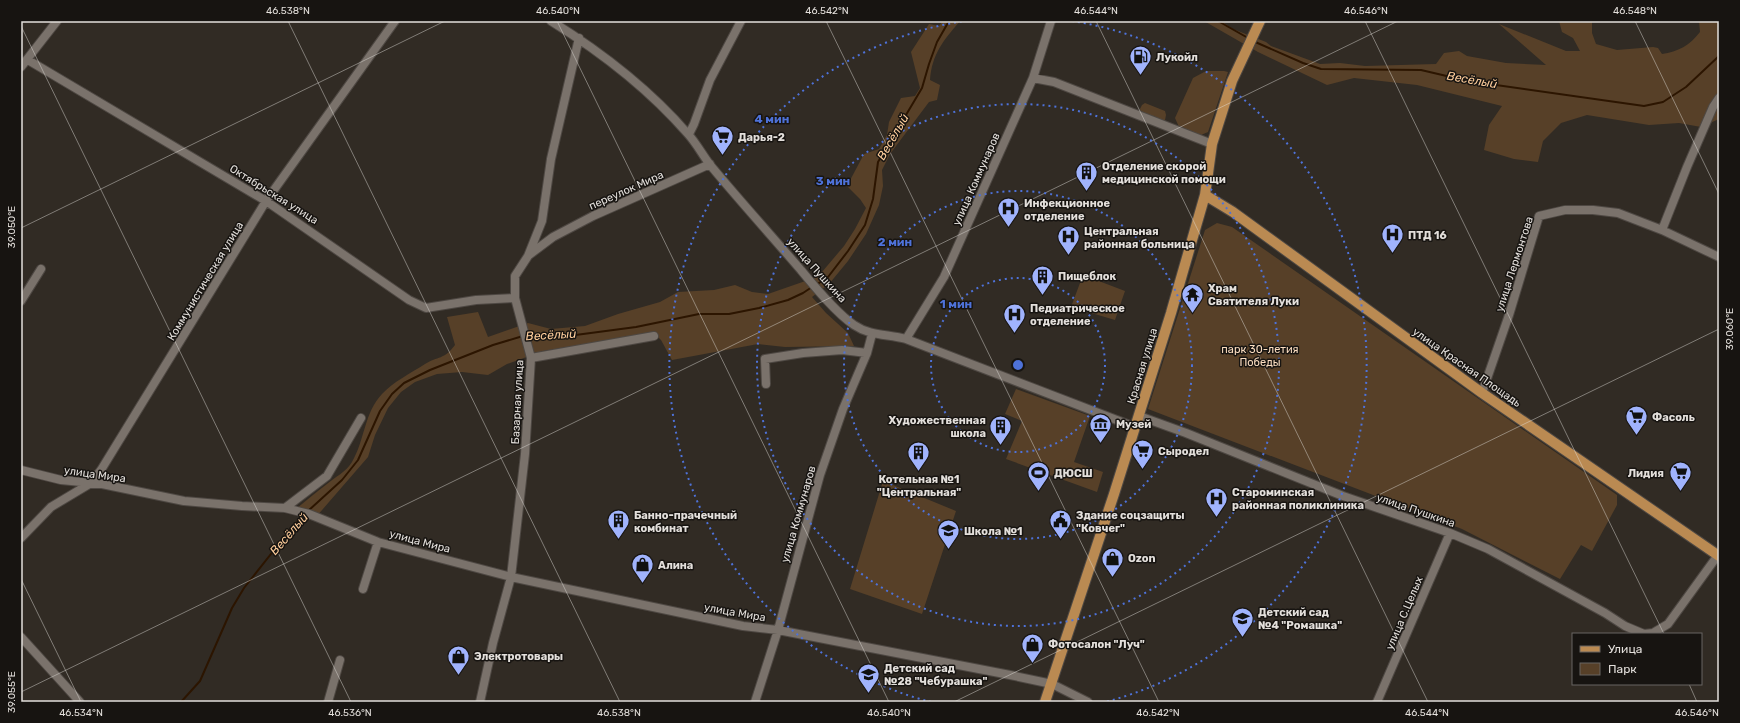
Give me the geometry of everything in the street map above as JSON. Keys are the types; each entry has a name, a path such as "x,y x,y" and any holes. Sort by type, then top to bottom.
{"main road":[{"name":"Красная улица","path":"1045,702 1139,416 1171,313 1205,195 1212,144 1232,81 1258,25"},
{"name":"улица Красная Площадь","path":"1205,195 1233,212 1482,394 1718,555"}],"street":[{"path":"21,68 57,21"},
{"name":"Коммунистическая улица","path":"21,538 51,507 91,483 101,470 266,201 395,21"},
{"name":"улица Пушкина","path":"551,21 578,38 620,69 653,98 689,134 710,164 817,289 854,325 872,334 889,334 906,339 1135,427"},
{"path":"689,134 710,80 741,21"},
{"name":"улица Коммунаров","path":"906,339 944,277 1033,78 1051,21"},
{"name":"Базарная улица","path":"480,702 493,644 511,577 525,454 531,358 515,298 515,276 528,256 540,230 551,159 578,38"},
{"name":"Октябрьская улица","path":"28,60 266,201 409,300 426,308 476,300 515,298"},
{"path":"1033,78 1054,82 1212,144"},
{"path":"1662,230 1687,167 1719,98"},
{"name":"переулок Мира","path":"528,256 553,237 593,216 710,164"},
{"name":"улица Лермонтова","path":"1482,394 1509,315 1538,216 1565,210 1593,210 1618,213 1662,230 1719,257"},
{"path":"540,230 545,237 553,237"},
{"path":"21,301 41,269"},
{"name":"улица Коммунаров","path":"755,702 778,630 820,475 872,334"},
{"path":"531,358 654,336"},
{"path":"766,384 764,359 803,353 842,350 866,353"},
{"name":"улица Пушкина","path":"1139,416 1186,433 1343,496 1450,533 1488,549 1640,633"},
{"path":"285,508 327,476 361,418"},
{"name":"улица Мира","path":"21,470 61,480 91,483 184,501 285,508 305,513 378,542 511,577 743,626 778,630 1052,684 1088,702"},
{"name":"улица С.Целых","path":"1377,702 1450,533"},
{"name":"улица Мира","path":"363,589 378,542"},
{"name":"улица Красная Площадь","path":"1653,633 1668,624 1718,555"},
{"path":"21,637 80,702"},
{"path":"328,702 340,660"}],"green space":[{"path":"943,21 960,21 939,48 933,63 930,80 940,85 937,100 929,102 890,154 882,170 883,186 879,205 866,234 848,261 829,284 812,297 826,313 848,333 854,346 785,347 758,344 672,360 661,340 654,333 543,351 507,364 488,375 462,372 437,374 415,382 401,392 388,408 375,435 368,457 316,517 296,509 350,466 360,445 368,418 376,401 382,394 408,374 448,353 455,345 447,317 478,312 488,337 528,323 551,329 585,326 618,314 660,302 678,292 714,290 735,285 752,292 768,294 814,278 822,272 844,246 866,208 860,199 847,186 864,154 879,149 887,135 889,122 901,98 915,96 920,88 911,52 929,24 939,26"},
{"path":"1204,21 1221,21 1233,29 1266,42 1271,46 1320,64 1340,63 1365,66 1436,64 1444,53 1459,51 1467,56 1506,63 1546,65 1499,24 1566,51 1580,51 1573,38 1562,32 1559,21 1592,21 1592,33 1596,44 1617,50 1653,47 1658,48 1662,54 1678,50 1692,41 1700,32 1699,21 1719,21 1719,119 1701,127 1679,123 1649,125 1587,115 1561,123 1543,141 1538,162 1514,159 1484,150 1489,125 1502,106 1417,85 1354,78 1327,85 1258,52"},
{"path":"1206,71 1228,72 1208,132 1201,135 1179,127 1175,118 1193,78"},
{"path":"1145,103 1165,111 1165,120 1161,121 1141,112 1140,109"},
{"name":"парк 30-летия Победы","path":"1217,223 1232,227 1617,495 1617,505 1592,551 1581,545 1560,579 1462,529 1148,409 1205,230"},
{"path":"1083,275 1125,291 1115,320 1071,307"},
{"path":"1016,389 1090,416 1074,462 1103,472 1097,492 1006,459 1022,421 1005,414"},
{"path":"883,481 956,511 922,614 850,589"}],"waterway":[{"name":"Весёлый","path":"816,285 828,277 848,251 865,225 873,199 878,162 922,88 937,42 949,21"},
{"name":"Весёлый","path":"1218,21 1248,38"},
{"name":"Весёлый","path":"1253,41 1303,63 1321,69 1421,70 1468,81 1644,106 1663,102 1686,87 1719,56"},
{"name":"Весёлый","path":"528,335 539,334 568,336 636,327 699,314 729,314 788,300 812,287"},
{"name":"Весёлый","path":"308,511 342,480 358,460 380,411 392,394 404,383 430,370 493,345 523,336"},
{"name":"Весёлый","path":"181,702 200,681 232,608 244,588 303,516"}],"place":[{"name":"Лукойл","path":"1141,76"},
{"name":"Дарья-2","path":"723,156"},
{"name":"Отделение скорой медицинской помощи","path":"1087,192"},
{"name":"Инфекционное отделение","path":"1009,228"},
{"name":"ПТД 16","path":"1393,254"},
{"name":"Центральная районная больница","path":"1069,256"},
{"name":"Пищеблок","path":"1043,296"},
{"name":"Храм Святителя Луки","path":"1192,314"},
{"name":"Педиатрическое отделение","path":"1015,334"},
{"name":"Фасоль","path":"1636,436"},
{"name":"Музей","path":"1101,444"},
{"name":"Художественная школа","path":"1001,446"},
{"name":"Сыродел","path":"1143,470"},
{"name":"Котельная №1 \"Центральная\"","path":"919,472"},
{"name":"ДЮСШ","path":"1038,492"},
{"name":"Лидия","path":"1680,492"},
{"name":"Староминская районная поликлиника","path":"1216,518"},
{"name":"Банно-прачечный комбинат","path":"618,540"},
{"name":"Здание соцзащиты \"Ковчег\"","path":"1060,540"},
{"name":"Школа №1","path":"948,550"},
{"name":"Ozon","path":"1113,578"},
{"name":"Алина","path":"642,584"},
{"name":"Детский сад №4 \"Ромашка\"","path":"1242,638"},
{"name":"Фотосалон \"Луч\"","path":"1032,664"},
{"name":"Электротовары","path":"459,676"},
{"name":"Детский сад №28 \"Чебурашка\"","path":"868,694"}]}
